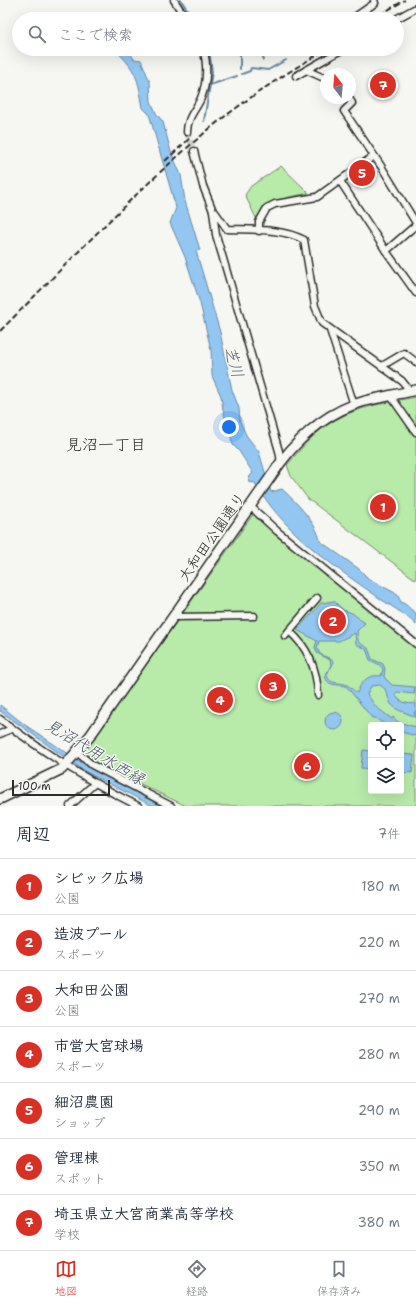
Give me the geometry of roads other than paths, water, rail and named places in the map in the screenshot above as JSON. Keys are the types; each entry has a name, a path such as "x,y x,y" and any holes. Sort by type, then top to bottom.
{"street":[{"path":"174,0 182,12"},
{"path":"363,12 375,4 374,0"},
{"path":"404,15 416,8"},
{"path":"187,132 187,124 201,98 207,71 204,56"},
{"path":"296,76 331,56"},
{"path":"306,70 320,76"},
{"path":"351,104 344,111 416,224 386,251"},
{"path":"194,151 203,186 213,211 216,235 279,452 279,466"},
{"path":"259,231 259,222 268,208 275,204 317,197 374,156"},
{"path":"340,181 386,251 416,292"},
{"path":"213,211 227,229"},
{"path":"216,235 227,229 285,233 296,235 304,240 315,306 322,323 413,390"},
{"path":"330,330 354,405"},
{"path":"382,366 404,353 416,362"},
{"name":"大和田公園通り","path":"0,799 48,777 71,759 174,617 297,442 316,426 338,412 354,405 413,390"},
{"path":"390,395 416,432"},
{"path":"252,504 277,531 416,644"},
{"path":"317,598 287,634 296,637 308,654 316,674 318,695"},
{"path":"174,617 254,616"},
{"path":"0,719 11,729 71,759 92,765 171,806"},
{"path":"0,734 11,729"},
{"path":"71,759 94,784 138,806"},
{"path":"70,806 94,784"}],"water":[{"path":"122,56 132,56 134,59 141,60 150,82 151,101 156,113 163,122 171,152 181,175 185,201 200,250 196,251 220,332 232,390 239,408 240,421 246,435 259,452 271,492 282,489 299,506 310,520 315,527 320,541 359,569 369,579 397,594 401,602 416,613 416,625 402,613 325,559 293,531 279,516 255,483 248,482 253,473 239,451 233,445 223,410 221,396 212,376 211,350 200,303 185,257 170,223 176,208 149,114 143,108 138,82 128,63"},
{"path":"334,601 343,610 352,613 365,623 357,631 358,640 368,648 372,659 383,664 385,669 384,677 392,685 415,687 414,694 397,692 395,694 404,702 409,704 416,703 416,712 414,712 416,717 396,709 391,704 385,689 380,685 371,686 367,694 376,707 392,719 393,717 398,722 381,722 372,718 347,687 331,684 326,680 325,676 331,665 330,660 317,653 315,647 317,641 297,630 321,603","holes":["355,633 356,644 366,649 370,660 380,665 383,669 381,676 372,676 365,680 360,685 357,693 347,685 330,681 327,675 333,662 320,654 317,648 319,641 339,641"]},
{"path":"0,705 25,725 93,770 162,806 153,806 84,771 0,711"},
{"path":"334,712 340,715 343,721 340,727 334,730 328,727 325,721 328,715"},
{"path":"404,724 416,727 416,736 404,733"},
{"path":"363,750 368,751 368,769 361,768"},
{"path":"404,754 414,755 412,773 404,772"}],"waterway":[{"path":"181,0 189,12"},
{"path":"204,121 212,72 210,56"},
{"path":"240,56 240,69"},
{"path":"263,56 263,60"},
{"path":"242,74 250,71 251,68 268,70 286,60"},
{"path":"210,85 237,76"}],"tunnel":[{"path":"187,132 194,151"}],"railway":[{"path":"384,12 405,0"},
{"path":"0,331 131,199 186,149 214,125 241,105 316,56"},
{"path":"165,161 191,137"}],"place":[{"name":"埼玉県立大宮商業高等学校","path":"383,85"},
{"name":"細沼農園","path":"362,173"},
{"name":"シビック広場","path":"383,507"},
{"name":"造波プール","path":"333,621"},
{"name":"大和田公園","path":"273,686"},
{"name":"市営大宮球場","path":"220,700"},
{"name":"管理棟","path":"307,766"}],"district":[{"name":"見沼一丁目","path":"106,444"}],"water label":[{"name":"芝川","path":"234,362"},
{"name":"見沼代用水西縁","path":"95,752"}]}
